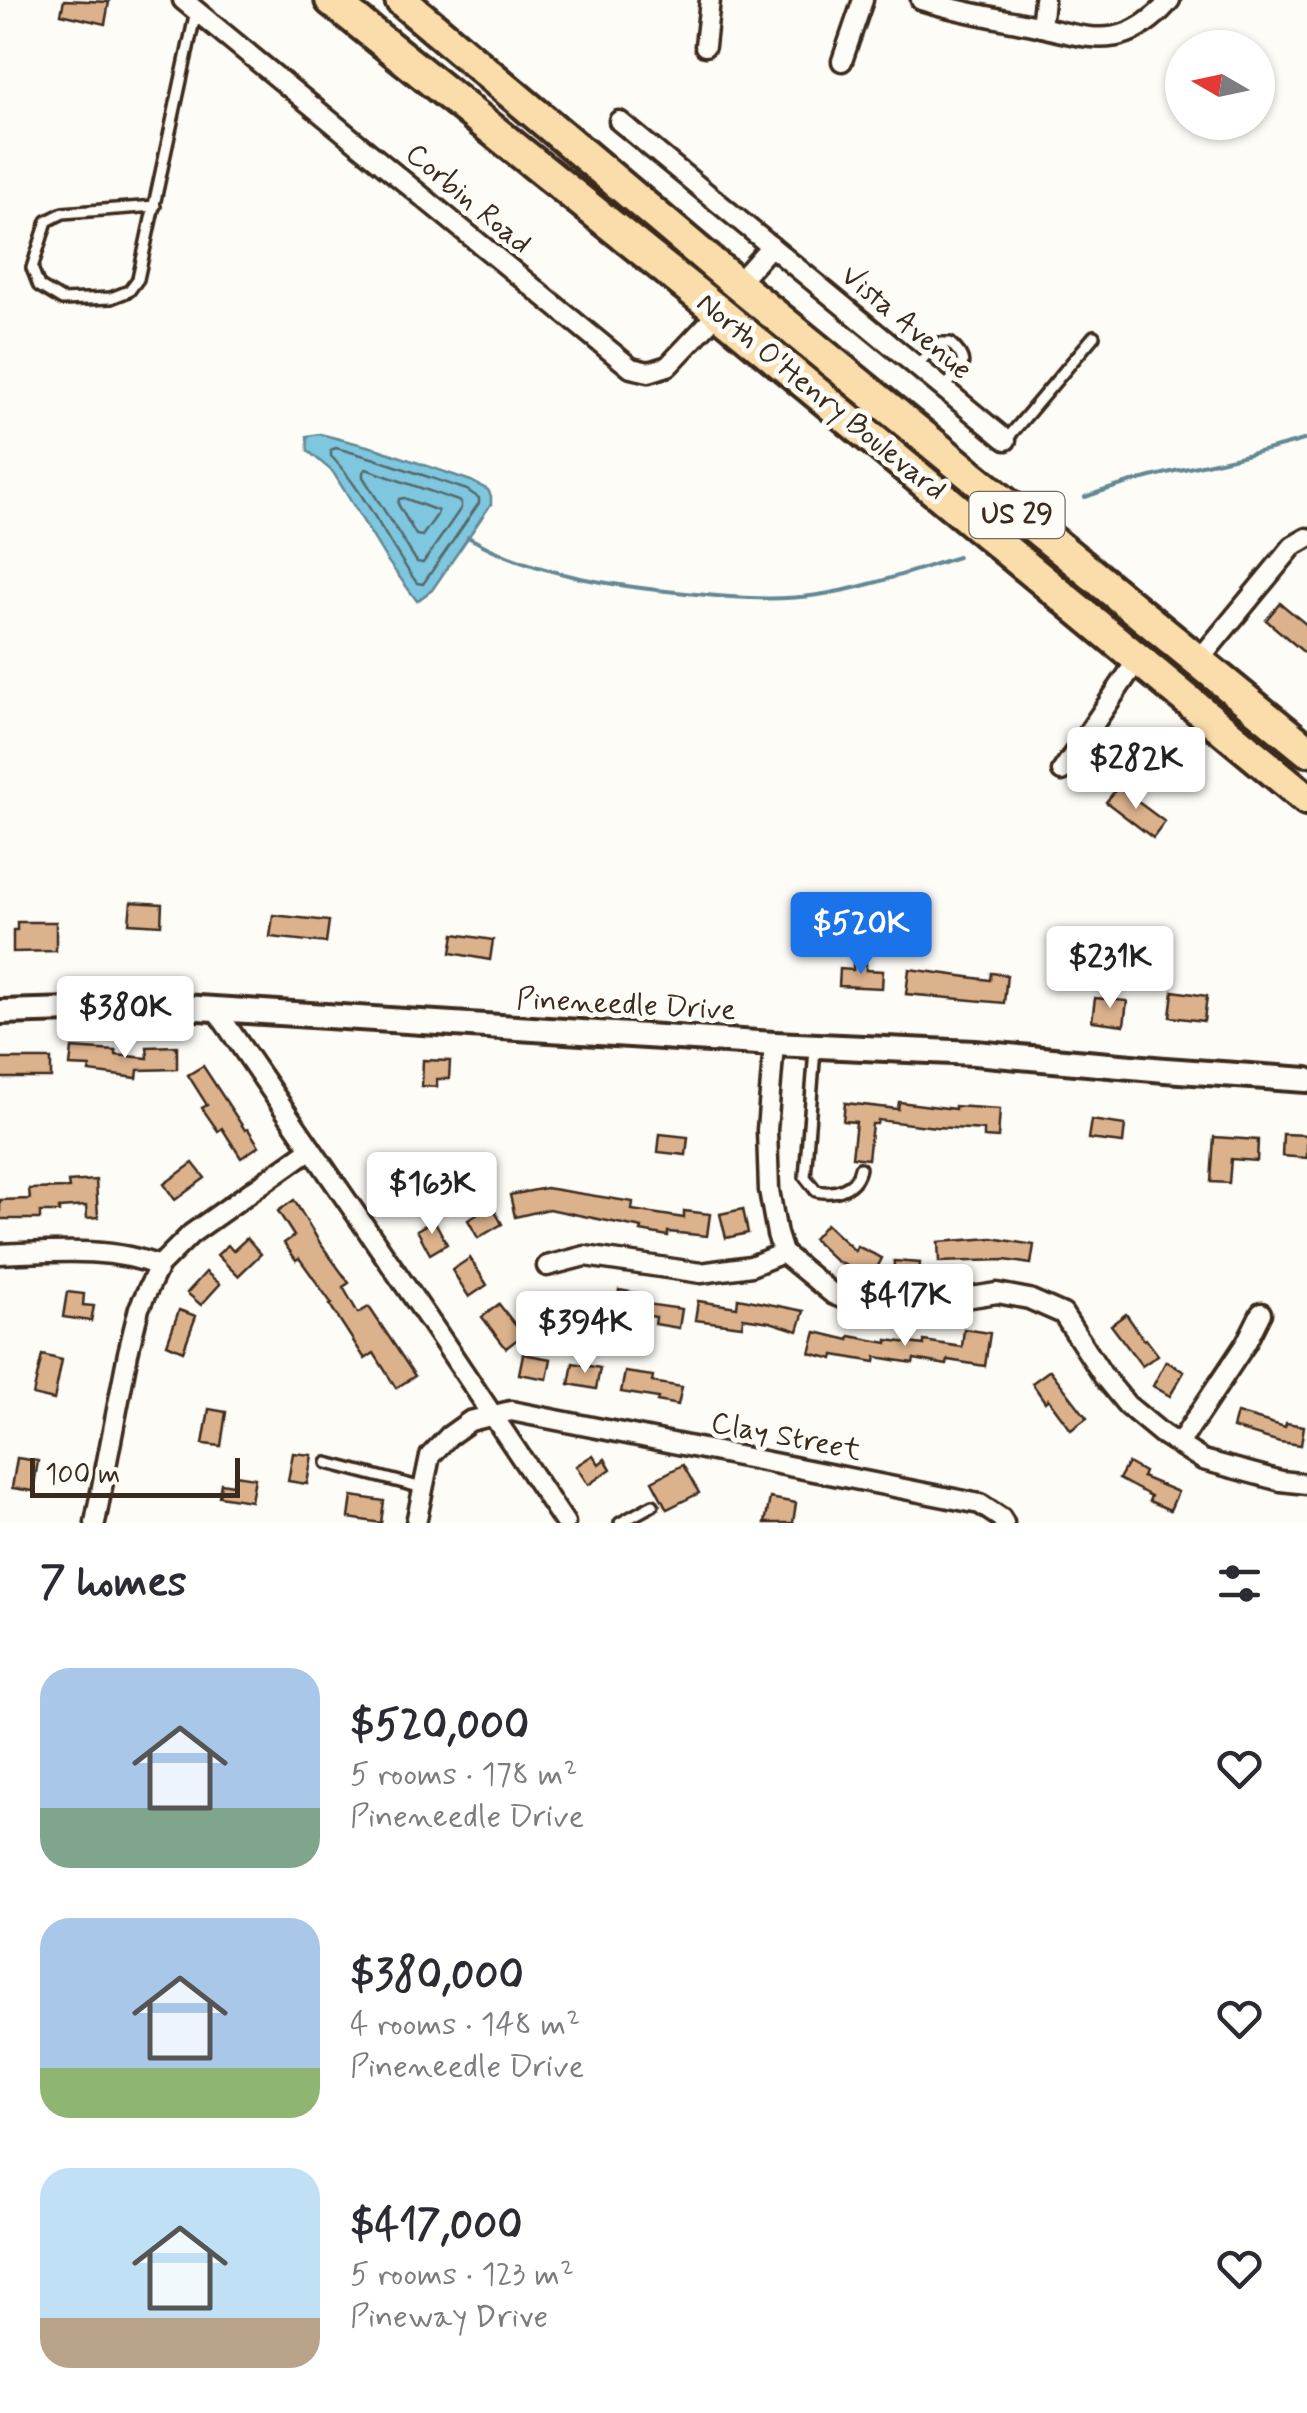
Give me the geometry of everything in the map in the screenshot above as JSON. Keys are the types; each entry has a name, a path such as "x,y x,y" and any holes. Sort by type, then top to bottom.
{"highway":[{"path":"305,0 492,131"},
{"name":"North O'Henry Boulevard","path":"332,0 719,312 1307,798"},
{"name":"North O'Henry Boulevard","path":"401,0 737,284 1307,750"},
{"path":"719,312 732,309 748,315 814,366 929,442"},
{"path":"1016,557 1165,658 1199,660"}],"street":[{"path":"705,46 710,0"},
{"path":"842,61 863,0"},
{"path":"922,0 1102,38 1126,34 1170,0"},
{"path":"1041,26 1044,0"},
{"name":"Corbin Road","path":"189,5 631,368 650,372 668,366 719,312"},
{"name":"Vista Avenue","path":"619,122 1006,440"},
{"path":"737,284 772,246"},
{"path":"1199,660 1293,546 1307,538"},
{"path":"1062,771 1138,660"},
{"name":"Pineneedle Drive","path":"0,1012 182,1007 974,1053 1307,1080"},
{"path":"216,1010 565,1523"},
{"path":"774,1044 768,1130 769,1190 777,1234 784,1252 834,1296 876,1312 908,1314 958,1298 997,1293 1029,1298 1063,1314 1127,1405 1162,1434 1203,1460 1307,1484"},
{"path":"95,1523 139,1308 159,1266 191,1234 310,1149"},
{"path":"547,1266 585,1256 701,1273 751,1266 784,1252"},
{"path":"0,1254 109,1253 134,1256 159,1266"},
{"path":"1179,1444 1246,1343 1261,1313"},
{"name":"Clay Street","path":"492,1416 511,1411 980,1504 1004,1523"},
{"path":"416,1523 430,1456 448,1436 470,1421 492,1416"}],"lane":[{"path":"155,206 63,214 46,221 32,268 39,286 62,300 111,298 128,291 138,279 155,206 189,5"},
{"path":"1006,440 1094,336"},
{"path":"915,367 938,343 950,342 964,360 942,390"},
{"path":"815,1046 805,1176 813,1189 836,1192 854,1184 860,1168"},
{"path":"327,1463 424,1488"},
{"path":"620,1523 653,1505"}],"water":[{"path":"320,434 375,448 488,490 491,504 432,590 417,601 333,472 308,451 307,436"}],"building":[{"path":"64,0 109,2 105,24 61,14"},
{"path":"1280,603 1307,625 1307,655 1266,620"},
{"path":"1118,787 1165,822 1153,838 1106,802"},
{"path":"131,902 162,904 161,925 129,923"},
{"path":"273,915 329,921 326,943 270,937"},
{"path":"17,922 56,922 56,951 13,952"},
{"path":"454,934 493,940 490,960 451,953"},
{"path":"853,962 866,963 866,970 883,971 882,988 839,986 840,969 853,970"},
{"path":"909,969 990,980 991,973 1007,975 1004,1003 906,994"},
{"path":"1173,991 1207,996 1204,1021 1170,1017"},
{"path":"1095,998 1127,1001 1124,1025 1092,1021"},
{"path":"177,1046 177,1069 138,1070 137,1078 70,1066 72,1048 148,1058 147,1047"},
{"path":"0,1059 51,1059 51,1078 0,1078"},
{"path":"423,1060 450,1061 449,1079 437,1079 437,1087 422,1086"},
{"path":"203,1066 259,1146 241,1158 222,1128 218,1131 202,1108 207,1105 188,1075"},
{"path":"899,1102 955,1109 1000,1109 998,1138 984,1137 984,1130 878,1120 872,1124 868,1159 852,1157 856,1122 843,1121 845,1103 898,1109"},
{"path":"1091,1120 1125,1125 1123,1143 1088,1139"},
{"path":"660,1134 688,1137 686,1155 658,1152"},
{"path":"1283,1134 1307,1135 1307,1158 1282,1156"},
{"path":"1214,1137 1258,1140 1257,1161 1231,1159 1229,1183 1211,1182"},
{"path":"193,1163 205,1178 175,1200 164,1184"},
{"path":"397,1173 415,1195 399,1208 381,1186"},
{"path":"96,1180 98,1217 87,1218 86,1206 40,1212 40,1219 0,1219 0,1200 30,1199 29,1189 69,1188 68,1182"},
{"path":"546,1188 633,1202 632,1210 684,1218 684,1211 710,1214 707,1236 668,1232 668,1236 549,1209 515,1217 510,1195"},
{"path":"294,1200 349,1283 343,1287 358,1313 369,1307 415,1376 396,1388 374,1353 365,1359 332,1304 284,1243 294,1236 278,1211"},
{"path":"492,1206 502,1224 478,1238 468,1220"},
{"path":"743,1209 748,1233 726,1238 720,1214"},
{"path":"434,1220 447,1244 430,1254 417,1230"},
{"path":"826,1224 855,1251 857,1246 882,1258 872,1278 836,1261 813,1239"},
{"path":"247,1238 261,1254 238,1276 217,1255 228,1245 233,1251"},
{"path":"992,1238 1034,1245 1031,1264 1005,1260 939,1262 938,1242"},
{"path":"470,1258 487,1285 469,1297 452,1270"},
{"path":"894,1261 920,1263 918,1284 893,1282"},
{"path":"206,1272 220,1284 201,1305 187,1293"},
{"path":"619,1290 647,1295 646,1304 682,1309 679,1328 655,1324 656,1317 608,1309 608,1328 580,1328 579,1303 587,1303 587,1296 618,1297"},
{"path":"67,1292 84,1294 83,1305 94,1306 91,1321 63,1317"},
{"path":"738,1298 804,1311 798,1331 743,1318 742,1326 695,1320 698,1301 737,1307"},
{"path":"499,1304 523,1335 506,1348 482,1317"},
{"path":"179,1310 196,1316 183,1351 167,1344"},
{"path":"1126,1314 1158,1355 1142,1366 1111,1325"},
{"path":"964,1329 990,1333 985,1366 948,1360 947,1365 876,1357 875,1362 834,1355 833,1359 810,1353 816,1332 849,1340 850,1336 887,1343 924,1345 924,1341 962,1347"},
{"path":"523,1354 551,1359 547,1379 519,1374"},
{"path":"42,1355 62,1360 54,1400 33,1395"},
{"path":"1166,1361 1184,1372 1170,1396 1153,1386"},
{"path":"573,1363 600,1368 596,1389 569,1384"},
{"path":"1050,1370 1087,1418 1071,1430 1032,1383"},
{"path":"625,1372 653,1376 652,1382 682,1387 678,1405 621,1392"},
{"path":"209,1409 226,1412 221,1446 203,1444"},
{"path":"1237,1413 1285,1427 1286,1423 1304,1426 1301,1445 1233,1428"},
{"path":"293,1453 312,1455 307,1484 288,1481"},
{"path":"593,1455 599,1464 605,1459 611,1469 588,1485 576,1466"},
{"path":"17,1458 38,1461 33,1491 12,1488"},
{"path":"1128,1463 1144,1472 1142,1477 1178,1492 1170,1510 1149,1501 1151,1496 1119,1479"},
{"path":"683,1465 699,1493 667,1509 652,1481"},
{"path":"235,1475 255,1478 251,1501 219,1496 221,1483 233,1485"},
{"path":"352,1496 384,1501 381,1523 349,1518"},
{"path":"770,1498 796,1503 793,1523 765,1523"}],"waterway":[{"path":"1085,497 1307,439"},
{"path":"468,537 521,561 578,578 742,598 836,592 958,557"}]}
